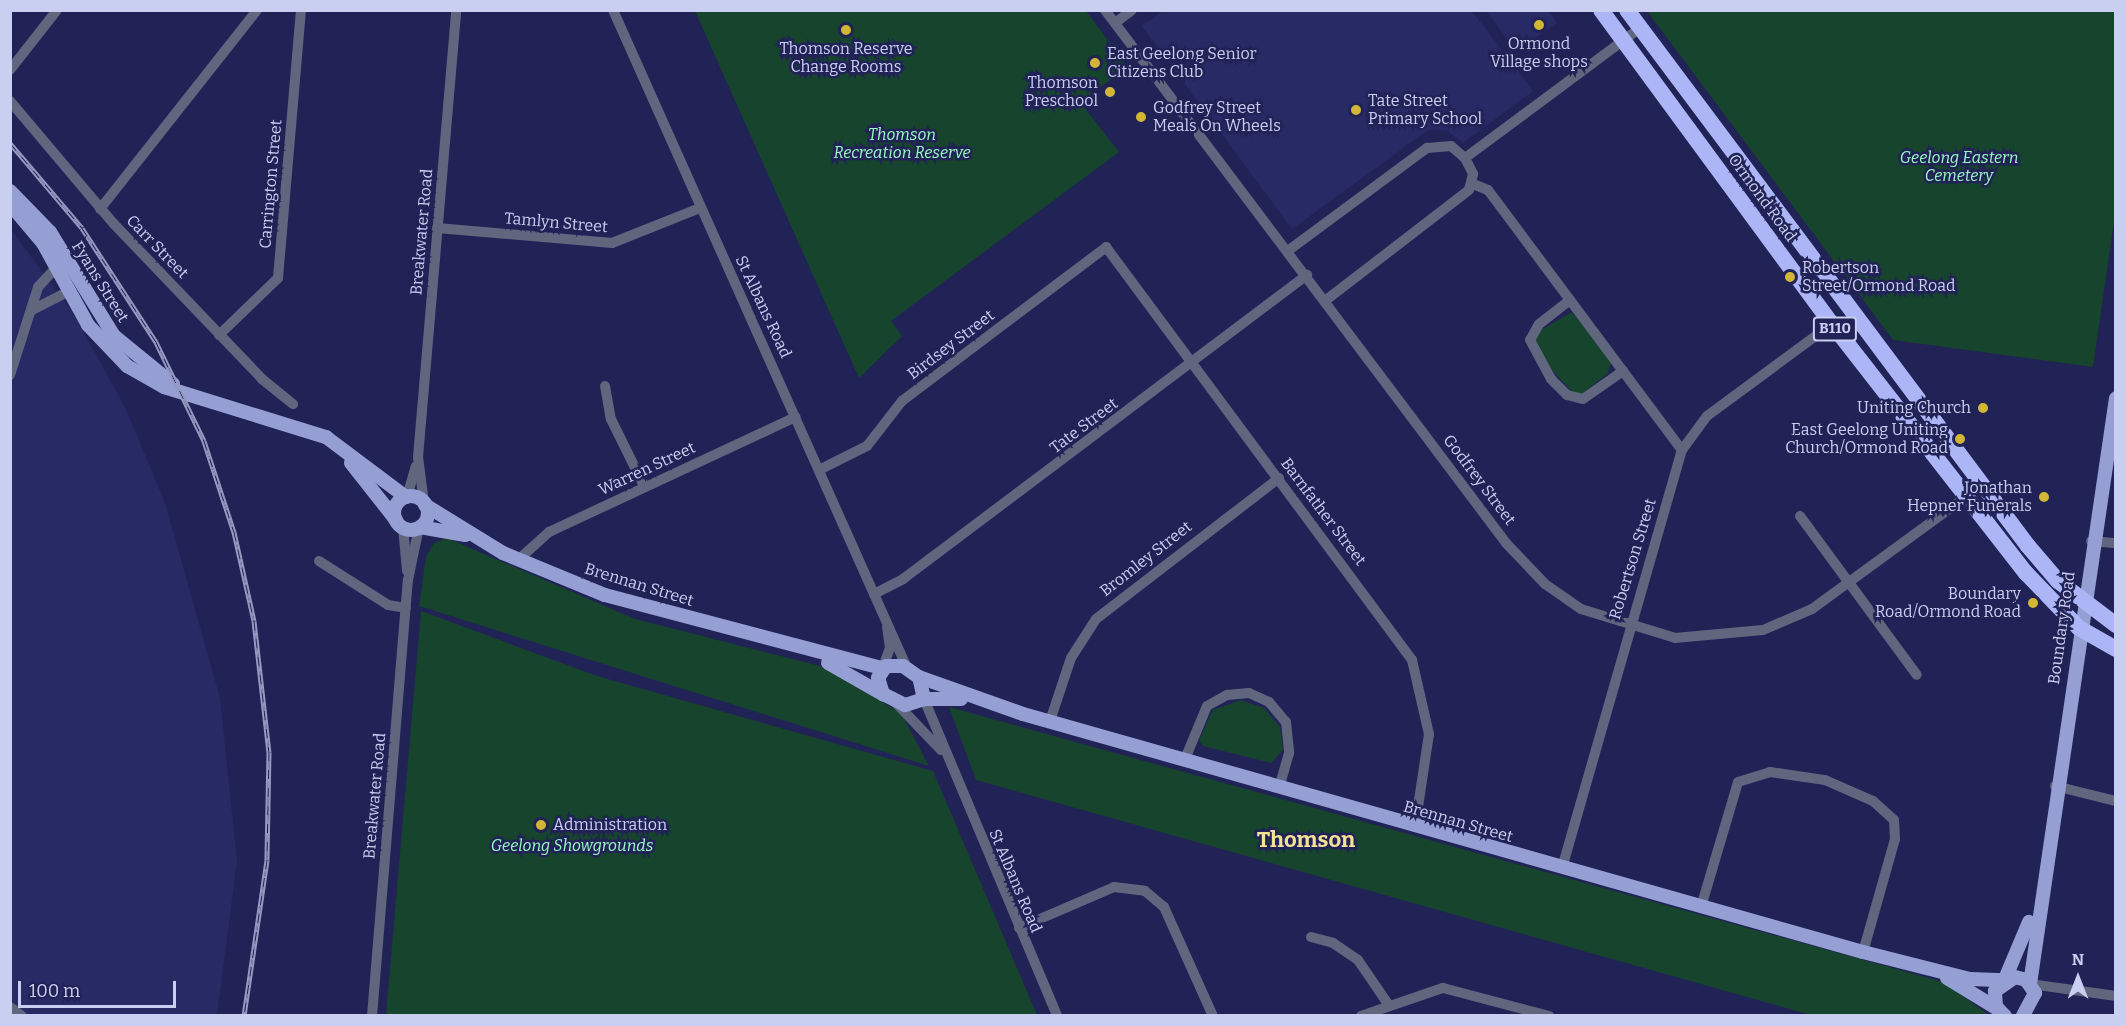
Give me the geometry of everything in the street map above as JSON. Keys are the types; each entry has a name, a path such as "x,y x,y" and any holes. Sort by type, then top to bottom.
{"highway":[{"name":"Ormond Road","path":"1601,10 1832,324 2025,573 2079,628"},
{"name":"Ormond Road","path":"1627,10 2028,546 2083,600"},
{"name":"B110","path":"2083,600 2115,624"},
{"name":"B110","path":"2079,628 2115,650"}],"main road":[{"name":"Fyans Street","path":"10,191 48,229 77,280 132,354 202,397"},
{"name":"Fyans Street","path":"10,204 56,268 67,292 93,332 127,366 157,385 297,426 347,450 407,497"},
{"path":"56,268 70,267"},
{"path":"67,292 77,280"},
{"name":"Boundary Road","path":"2033,1016 2033,991 2045,862 2055,786 2091,541 2115,398"},
{"name":"Fyans Street","path":"297,426 358,470 399,524"},
{"path":"407,497 425,504 426,519 420,527 399,524 396,506 407,497"},
{"name":"Brennan Street","path":"425,504 478,540 519,560 605,595 796,649 883,667"},
{"name":"Brennan Street","path":"420,527 478,540"},
{"name":"Brennan Street","path":"796,649 891,700"},
{"path":"883,667 907,668 919,677 924,699 913,705 891,700 878,686 883,667"},
{"name":"Brennan Street","path":"919,677 978,701 1415,827 1863,952 1931,970 2004,980 2033,991"},
{"name":"Brennan Street","path":"924,699 978,701"},
{"name":"Boundary Road","path":"2001,1013 1994,994 2004,980 2024,941 2045,862"},
{"name":"Brennan Street","path":"1931,970 2001,1013"},
{"path":"2023,1016 2033,991"}],"street":[{"path":"10,70 57,10"},
{"path":"100,209 257,10"},
{"name":"Carrington Street","path":"219,335 278,278 301,10"},
{"name":"Breakwater Road","path":"407,497 418,457 456,10"},
{"name":"St Albans Road","path":"613,10 907,668"},
{"name":"Godfrey Street","path":"1105,10 1533,572 1581,609 1629,627 1674,638 1745,634 1790,620 1851,582 1967,496"},
{"path":"1115,23 1132,10"},
{"path":"1465,158 1640,28"},
{"name":"Carr Street","path":"10,101 100,209 219,335 293,404"},
{"path":"1289,250 1427,148 1450,146 1465,158 1473,184"},
{"path":"1473,184 1488,190 1682,450"},
{"path":"1326,300 1473,184"},
{"name":"Tamlyn Street","path":"437,228 612,243 700,208"},
{"name":"Barnfather Street","path":"1106,247 1412,660 1429,734 1415,827"},
{"name":"Birdsey Street","path":"819,470 867,446 902,401 1106,247"},
{"path":"10,375 34,309 41,282 56,268"},
{"name":"Tate Street","path":"874,594 903,579 1307,275"},
{"path":"34,309 67,292"},
{"path":"1569,300 1539,324 1530,340 1551,379 1567,395 1583,399 1623,371"},
{"name":"Robertson Street","path":"1562,868 1629,627 1682,450 1707,416 1832,324"},
{"path":"604,386 611,419 644,486"},
{"name":"Warren Street","path":"519,560 545,534 796,417"},
{"name":"Breakwater Road","path":"418,457 425,504"},
{"name":"Bromley Street","path":"1050,721 1071,658 1096,619 1279,478"},
{"path":"1800,516 1851,582 1917,675"},
{"name":"Breakwater Road","path":"399,524 408,580"},
{"name":"Breakwater Road","path":"372,1016 408,580 420,527"},
{"path":"2091,541 2115,543"},
{"path":"319,561 388,605 406,608"},
{"name":"St Albans Road","path":"883,667 890,645 885,616"},
{"path":"1185,759 1207,706 1227,695 1249,693 1269,702 1286,722 1289,753 1279,788"},
{"name":"St Albans Road","path":"924,699 946,758 1057,1016"},
{"name":"St Albans Road","path":"891,700 914,716 946,758"},
{"path":"1701,907 1738,782 1770,772 1825,780 1873,801 1894,820 1895,839 1863,952"},
{"path":"2055,786 2115,801"},
{"path":"1019,928 1114,887 1145,891 1164,907 1213,1016"},
{"path":"1311,937 1333,943 1358,960 1388,1004"},
{"path":"2033,991 2068,987 2115,996"},
{"path":"1361,1016 1388,1004 1443,988 1549,1016"},
{"path":"10,1007 22,1016"}],"shaded area":[{"name":"Tate Street Primary School","path":"1163,11 1472,11 1533,91 1463,143 1446,130 1428,130 1292,229 1142,26"},
{"path":"1486,11 1549,11 1557,23 1516,51"},
{"path":"10,228 72,312 125,407 165,503 220,698 237,861 217,1015 11,1015"}],"green space":[{"name":"Thomson Recreation Reserve","path":"695,11 1086,11 1128,67 1080,102 1119,152 891,321 902,336 859,378"},
{"name":"Geelong Eastern Cemetery","path":"1647,11 2115,11 2115,214 2093,367 1893,340"},
{"path":"1572,312 1611,362 1608,373 1582,394 1572,392 1551,369 1535,341 1536,333"},
{"path":"447,538 635,619 820,666 901,713 929,766 419,606 426,557 434,543"},
{"name":"Geelong Showgrounds","path":"421,611 597,676 933,771 1037,1015 386,1015"},
{"path":"1241,700 1264,708 1280,727 1283,750 1271,763 1203,746 1199,740 1213,710"},
{"path":"949,707 1943,982 1989,1015 1811,1015 976,780"}],"railway":[{"path":"10,143 82,228 156,342 204,441 234,532 254,621 269,752 267,860 244,1016"}],"place":[{"name":"Ormond Village shops","path":"1539,25"},
{"name":"Thomson Reserve Change Rooms","path":"846,30"},
{"name":"East Geelong Senior Citizens Club","path":"1095,63"},
{"name":"Thomson Preschool","path":"1110,92"},
{"name":"Tate Street Primary School","path":"1356,110"},
{"name":"Godfrey Street Meals On Wheels","path":"1141,117"},
{"name":"Robertson Street/Ormond Road","path":"1790,277"},
{"name":"Uniting Church","path":"1983,408"},
{"name":"East Geelong Uniting Church/Ormond Road","path":"1960,439"},
{"name":"Jonathan Hepner Funerals","path":"2044,497"},
{"name":"Boundary Road/Ormond Road","path":"2033,603"},
{"name":"Administration","path":"541,825"}],"district":[{"name":"Thomson","path":"1306,840"}]}
